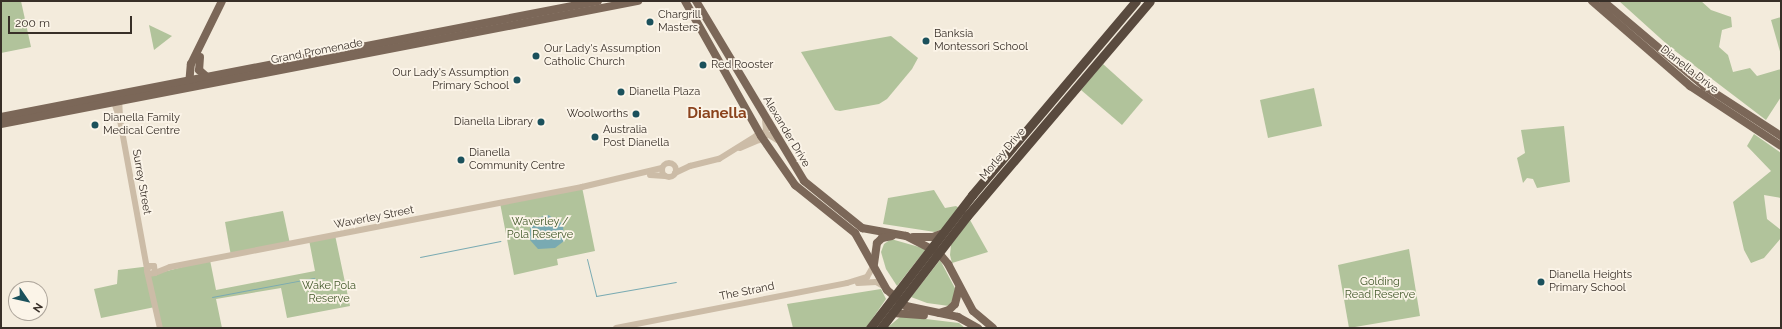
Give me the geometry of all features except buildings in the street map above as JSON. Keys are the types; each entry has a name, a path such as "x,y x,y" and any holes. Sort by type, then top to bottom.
{"highway":[{"name":"Morley Drive","path":"870,328 897,299 935,250 1111,39 1136,1"},
{"name":"Morley Drive","path":"935,250 943,233 1111,39 1150,1"},
{"name":"Morley Drive","path":"881,328 893,313 897,299"}],"main road":[{"path":"166,85 179,77 199,55 222,1"},
{"path":"191,84 190,69 228,1"},
{"name":"Grand Promenade","path":"1,124 166,85 191,84 207,77 598,1"},
{"name":"Grand Promenade","path":"1,117 116,98 638,1"},
{"name":"Alexander Drive","path":"685,1 761,136 802,193 855,233 885,287 897,299 914,309 958,317 978,328"},
{"name":"Alexander Drive","path":"696,1 765,120 804,181 824,199 862,228 903,236 935,250 948,264 973,311 993,328"},
{"name":"Dianella Drive","path":"1592,1 1690,86 1781,146"},
{"name":"Dianella Drive","path":"1604,1 1704,86 1781,136"},
{"path":"199,55 199,70 207,77"},
{"path":"874,265 877,243 882,238 903,236 933,237 943,233"},
{"path":"893,313 924,315 949,310 953,306 960,288"}],"street":[{"name":"Surrey Street","path":"116,98 143,247 152,270 154,295 160,328"},
{"path":"761,136 766,130 765,120"},
{"path":"690,166 673,165 667,163 662,168 664,176 669,177 690,166 719,159 740,148 756,136 769,135 777,140"},
{"path":"673,165 675,173"},
{"name":"Waverley Street","path":"152,270 638,176 662,168"},
{"name":"Waverley Street","path":"638,176 664,176"},
{"name":"The Strand","path":"616,328 846,283 867,277 874,265"},
{"name":"The Strand","path":"636,328 860,283 876,282 885,287"}],"green space":[{"path":"1,1 21,1 31,47 1,53"},
{"path":"1619,1 1701,1 1711,10 1731,17 1732,27 1722,30 1719,47 1728,55 1733,72 1750,68 1757,76 1781,69 1781,97 1766,120 1670,47"},
{"path":"1781,17 1781,55 1771,20"},
{"path":"149,25 172,36 154,50"},
{"path":"891,36 918,58 912,69 887,99 879,104 840,111 835,110 801,52"},
{"path":"1103,64 1143,100 1122,125 1081,90"},
{"path":"1314,88 1322,126 1268,138 1260,100"},
{"path":"1564,126 1570,182 1537,188 1533,179 1527,178 1523,183 1517,158 1525,153 1521,130"},
{"path":"1754,134 1781,153 1781,198 1764,195 1767,219 1781,230 1781,238 1764,258 1751,263 1744,250 1733,202 1771,171 1747,146"},
{"name":"Waverley / Pola Reserve","path":"582,187 595,251 557,259 558,265 514,275 500,203"},
{"path":"934,190 945,208 956,206 959,208 944,228 935,232 883,224 888,198"},
{"path":"283,211 290,244 231,256 225,222"},
{"path":"970,220 988,252 952,263 950,255 951,245"},
{"name":"Wake Pola Reserve","path":"335,235 350,306 287,318 281,288 216,299 222,328 160,328 155,307 101,318 94,289 117,284 118,270 151,266 147,271 159,273 210,260 216,290 315,271 309,240"},
{"path":"891,239 926,249 897,286 886,269 881,252 884,244"},
{"name":"Golding Read Reserve","path":"1409,249 1420,316 1349,328 1338,265"},
{"path":"940,260 957,292 949,306 927,303 911,297"},
{"path":"881,289 886,299 866,328 793,328 787,304"},
{"path":"901,316 959,323 965,328 887,328"}],"water":[{"path":"548,215 563,224 564,241 555,248 538,249 530,240 530,228 537,218"}],"waterway":[{"path":"420,257 500,241"},
{"path":"587,259 596,296 676,282"},
{"path":"212,297 314,278"}],"place":[{"name":"Chargrill Masters","path":"650,22"},
{"name":"Banksia Montessori School","path":"926,41"},
{"name":"Our Lady's Assumption Catholic Church","path":"536,56"},
{"name":"Red Rooster","path":"703,65"},
{"name":"Our Lady's Assumption Primary School","path":"517,80"},
{"name":"Dianella Plaza","path":"621,92"},
{"name":"Woolworths","path":"636,114"},
{"name":"Dianella Library","path":"541,122"},
{"name":"Dianella Family Medical Centre","path":"95,125"},
{"name":"Australia Post Dianella","path":"595,137"},
{"name":"Dianella Community Centre","path":"461,160"},
{"name":"Dianella Heights Primary School","path":"1541,282"}],"district":[{"name":"Dianella","path":"717,114"}]}
